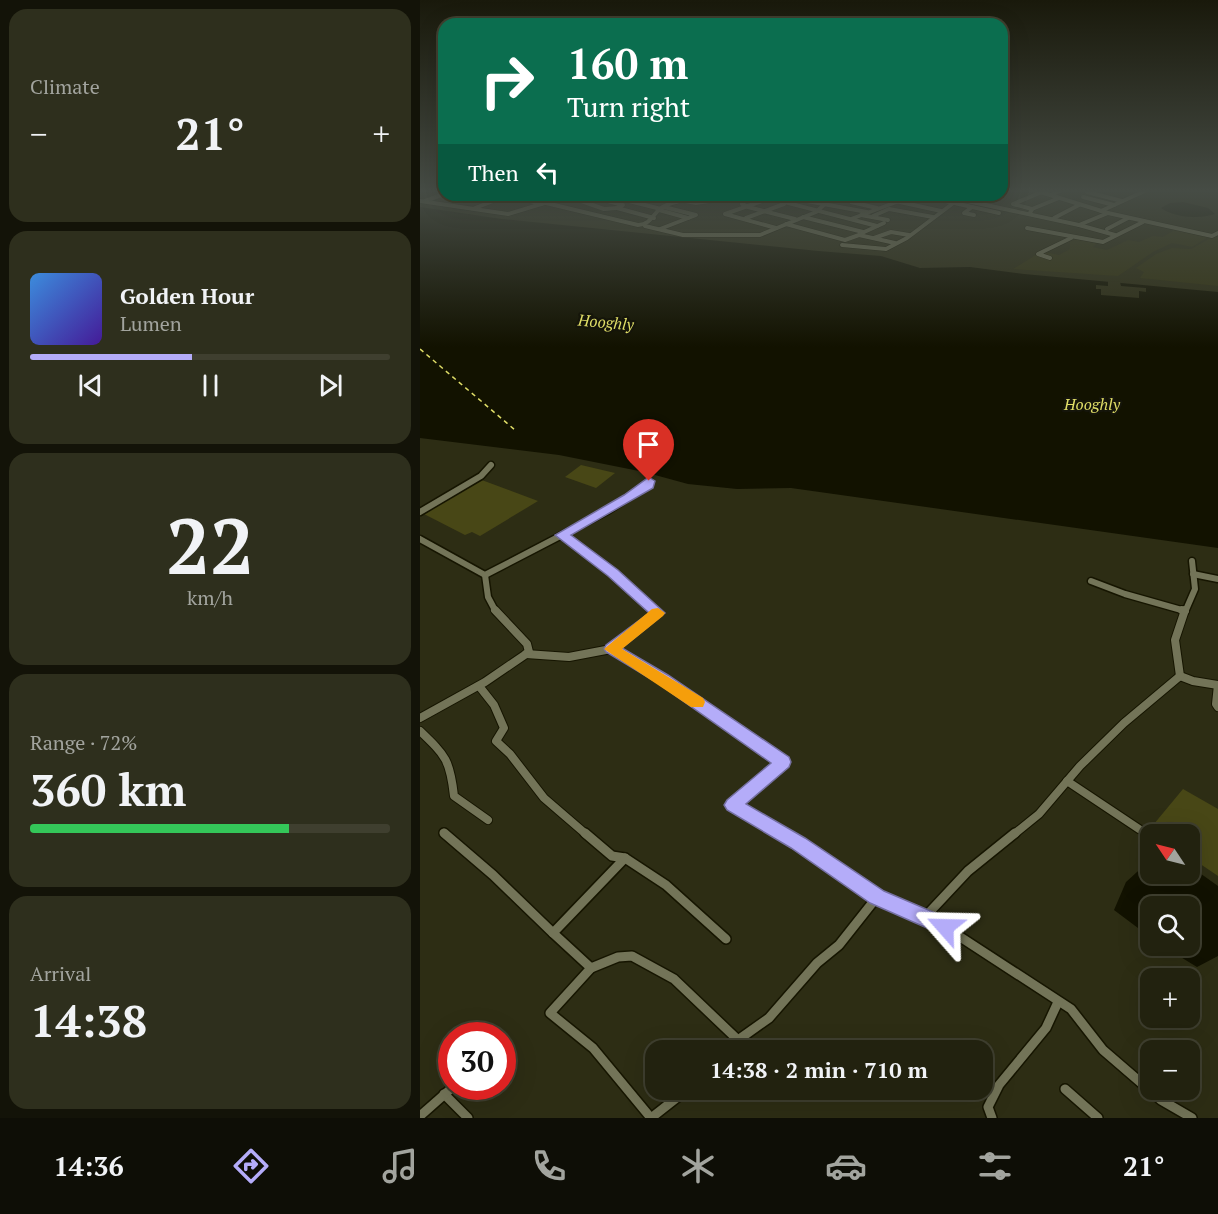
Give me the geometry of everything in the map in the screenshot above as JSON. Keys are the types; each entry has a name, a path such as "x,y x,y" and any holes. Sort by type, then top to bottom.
{"street":[{"path":"1050,258 1038,254 1062,242"},
{"path":"842,245 882,249 896,243"},
{"path":"420,512 480,476 491,465"},
{"path":"485,575 629,498 648,485 649,481"},
{"path":"526,654 545,657 598,654 611,649 658,613 613,573 562,535"},
{"path":"420,539 485,575"},
{"path":"1180,676 1175,640 1177,629 1195,589 1192,561"},
{"path":"1193,574 1218,579"},
{"path":"420,718 479,686 529,652 527,644 490,606 484,589 485,575"},
{"path":"1091,581 1125,594 1185,610"},
{"path":"611,649 662,679 783,762 733,805 798,843 877,897 945,927 1071,1009 1103,1050 1144,1087 1192,1118"},
{"path":"1180,676 1201,683 1218,685 1216,704 1218,707"},
{"path":"924,918 968,871 1039,814 1067,781 1124,723 1180,676"},
{"path":"479,686 494,705 504,728 496,741 510,754 544,798 612,856 625,858 643,867 726,939"},
{"path":"420,731 444,754 452,776 454,796 488,820"},
{"path":"1067,781 1139,829"},
{"path":"444,833 493,875 591,968"},
{"path":"553,933 625,858"},
{"path":"674,1100 651,1118 593,1048 550,1014 591,968 618,957 632,956 674,978 738,1040 769,1018 817,963 839,945 858,924 877,897"},
{"path":"992,1118 988,1107 999,1085 1046,1028 1058,1002"},
{"path":"1065,1089 1098,1118"},
{"path":"420,1116 438,1100"},
{"path":"449,1100 468,1118"}],"shaded area":[{"path":"1070,242 1097,243 1093,247 1107,250 1123,242 1200,242 1192,247 1172,243 1153,252 1118,276 1013,269 1039,253 1059,255 1070,249"},
{"path":"1203,242 1218,242 1218,286 1140,278 1144,272 1136,268 1156,254 1172,248 1191,249"},
{"path":"581,465 615,473 596,488 565,477"},
{"path":"479,479 538,501 480,536 472,532 465,535 424,514"},
{"path":"1183,789 1218,809 1218,876 1200,864 1200,824 1154,824"}],"water":[{"name":"Hooghly","path":"420,242 731,242 881,256 920,268 970,267 1218,292 1218,548 791,488 737,489 688,484 644,472 559,455 420,438"},
{"path":"1140,869 1140,884 1200,884 1200,873 1218,886 1218,956 1197,967 1179,956 1200,956 1200,896 1140,896 1140,930 1114,910 1126,882"}],"pier":[{"path":"1108,281 1120,282 1121,286 1146,288 1146,292 1139,291 1139,298 1101,295 1101,289 1096,289 1096,285 1108,286"}],"ferry route":[{"path":"420,349 515,430"}],"slow traffic":[{"path":"658,613 611,649 697,702"}],"route":[{"path":"649,481 648,485 629,498 562,535 613,573 658,613 611,649 662,679 783,762 733,805 798,843 877,897 945,927"}]}
